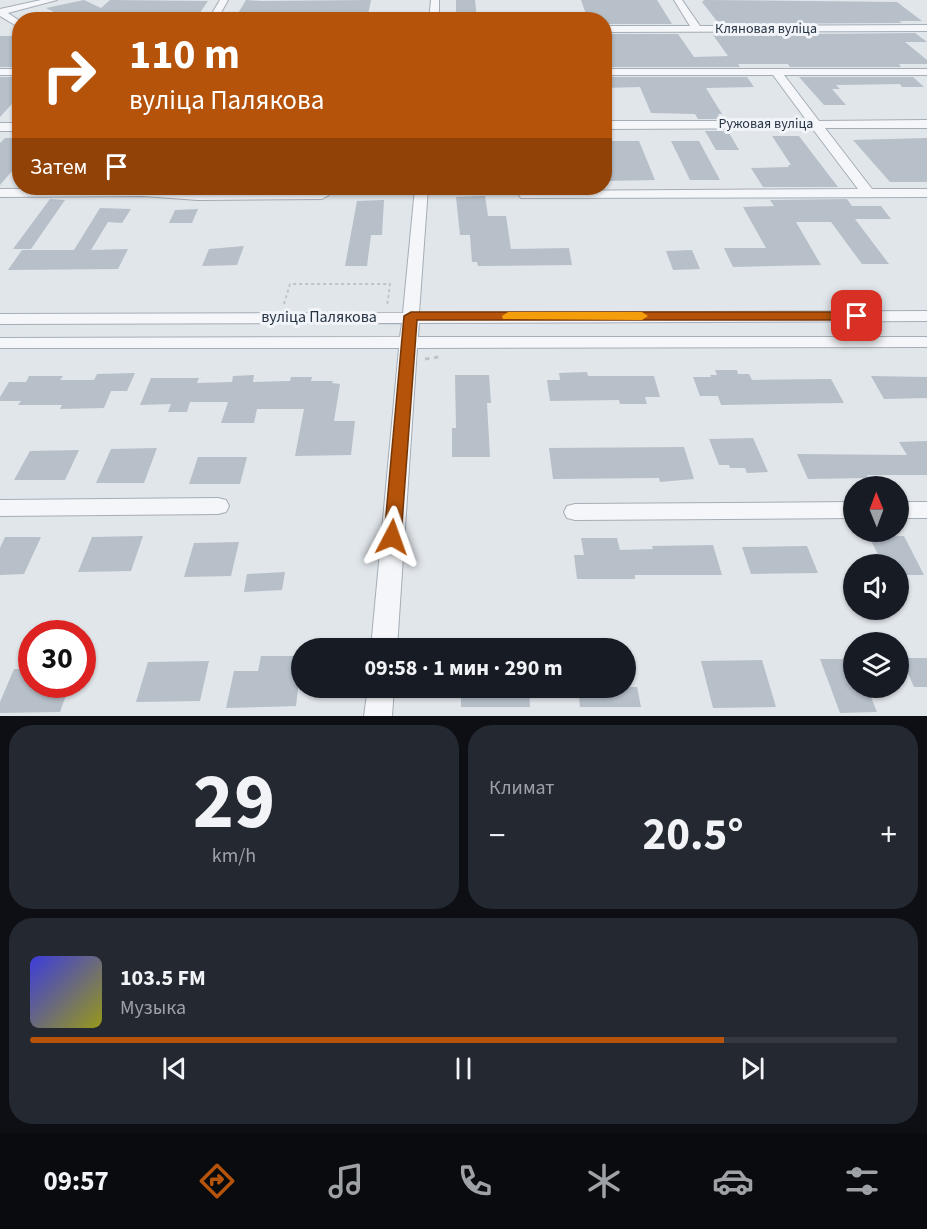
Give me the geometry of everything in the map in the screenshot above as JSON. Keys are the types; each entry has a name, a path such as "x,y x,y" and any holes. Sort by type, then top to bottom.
{"street":[{"path":"0,12 53,0"},
{"path":"678,0 697,29"},
{"name":"Кляновая вуліца","path":"612,29 927,28"},
{"path":"612,72 927,72"},
{"path":"776,72 868,194"},
{"name":"Ружовая вуліца","path":"612,125 927,124"},
{"path":"612,195 927,193"},
{"path":"184,195 322,195"},
{"path":"385,638 420,195"},
{"name":"вуліца Палякова","path":"0,319 927,315"},
{"path":"0,344 927,342"},
{"path":"0,508 218,506"},
{"path":"575,512 843,510"},
{"path":"909,510 927,510"},
{"path":"378,716 380,698"}],"path":[{"path":"284,305 290,284 390,284 387,311"}],"building":[{"path":"84,0 101,8 110,0 208,1 200,12 54,12 46,8"},
{"path":"246,0 371,0 369,12 239,12"},
{"path":"456,0 475,0 476,12 456,12"},
{"path":"581,0 657,0 672,24 612,24 612,12 585,12"},
{"path":"704,0 897,2 922,21 719,24 702,2"},
{"path":"915,33 927,42 905,42 927,60 927,64 899,64 901,67 790,67 788,64 738,64 740,67 612,67 612,34 678,34 694,57 728,56 713,35"},
{"path":"0,36 12,36 12,67 0,67"},
{"path":"0,77 12,77 12,104 0,117"},
{"path":"612,77 747,77 754,87 706,88 722,114 718,114 720,119 698,119 695,114 651,113 640,87 612,88"},
{"path":"799,77 913,77 924,87 902,87 900,84 836,85 840,89 832,89 846,105 824,105"},
{"path":"705,131 728,131 739,150 716,150"},
{"path":"772,136 799,136 838,187 763,187 751,168 789,167 788,165 791,165"},
{"path":"5,138 12,138 12,171 0,185 0,143"},
{"path":"927,138 927,182 890,182 853,140"},
{"path":"612,141 639,141 655,180 612,181"},
{"path":"671,141 699,141 720,180 690,180"},
{"path":"485,196 488,216 506,216 511,249 569,248 572,265 478,266 477,262 472,262 470,235 460,235 456,197"},
{"path":"50,199 65,200 31,249 13,249"},
{"path":"847,199 852,206 881,206 891,219 855,219 889,264 862,264 831,222 796,222 821,265 733,267 724,248 766,248 743,207 774,206 770,200"},
{"path":"384,200 382,235 371,235 367,266 345,266 357,201"},
{"path":"100,208 131,209 122,223 108,222 91,250 128,249 118,269 8,270 22,250 74,250"},
{"path":"198,209 192,223 169,223 175,210"},
{"path":"244,246 237,265 202,266 209,249"},
{"path":"692,250 700,269 673,270 666,251"},
{"path":"715,370 737,370 738,374 749,374 752,380 831,379 844,403 721,405 718,396 700,396 693,377 711,377 710,375 717,375"},
{"path":"587,372 588,376 654,376 660,397 645,397 647,404 620,404 619,400 550,401 547,380 560,380 559,373"},
{"path":"135,373 127,391 111,391 104,408 60,409 62,405 18,405 21,401 0,401 9,382 26,382 29,376 63,376 60,380 94,380 97,374"},
{"path":"254,375 253,382 290,381 291,377 312,377 311,381 333,381 332,383 340,384 334,421 355,421 351,455 295,456 304,409 257,409 254,423 221,423 228,402 190,402 187,412 168,412 171,404 140,405 151,378 199,378 197,383 232,382 233,376"},
{"path":"455,375 489,375 491,403 487,403 490,457 452,457 452,428 456,428"},
{"path":"871,376 927,377 927,398 884,399"},
{"path":"753,438 768,472 747,473 745,468 719,465 709,439"},
{"path":"927,441 927,475 867,475 808,479 797,454 907,455 899,442"},
{"path":"684,447 694,479 660,482 659,478 553,479 549,448"},
{"path":"157,448 144,483 96,483 111,449"},
{"path":"79,450 65,480 14,480 30,451"},
{"path":"198,457 247,457 240,484 189,484"},
{"path":"143,536 131,571 78,572 92,537"},
{"path":"5,537 41,537 24,574 0,575 0,548"},
{"path":"581,538 617,538 620,550 653,549 652,546 713,545 722,575 635,575 635,579 577,579 574,555 584,555"},
{"path":"239,542 231,576 184,577 194,543"},
{"path":"872,542 907,542 924,575 909,575 909,554 878,554"},
{"path":"807,546 818,573 751,574 742,547"},
{"path":"285,572 282,590 244,592 247,574"},
{"path":"261,656 291,656 291,698 297,698 296,706 226,708 234,671 258,671"},
{"path":"909,658 927,658 927,687 914,687 909,676"},
{"path":"820,659 843,659 843,698 871,698 877,712 840,713"},
{"path":"762,660 776,707 713,708 701,661"},
{"path":"209,661 200,701 136,702 148,662"},
{"path":"14,669 18,669 18,698 65,698 60,712 0,713 0,702"},
{"path":"637,687 641,707 580,707 579,698 636,698"},
{"path":"461,698 530,698 530,707 461,707"}],"slow traffic":[{"path":"508,316 642,316"}],"route":[{"path":"392,537 411,316 857,316"}]}
